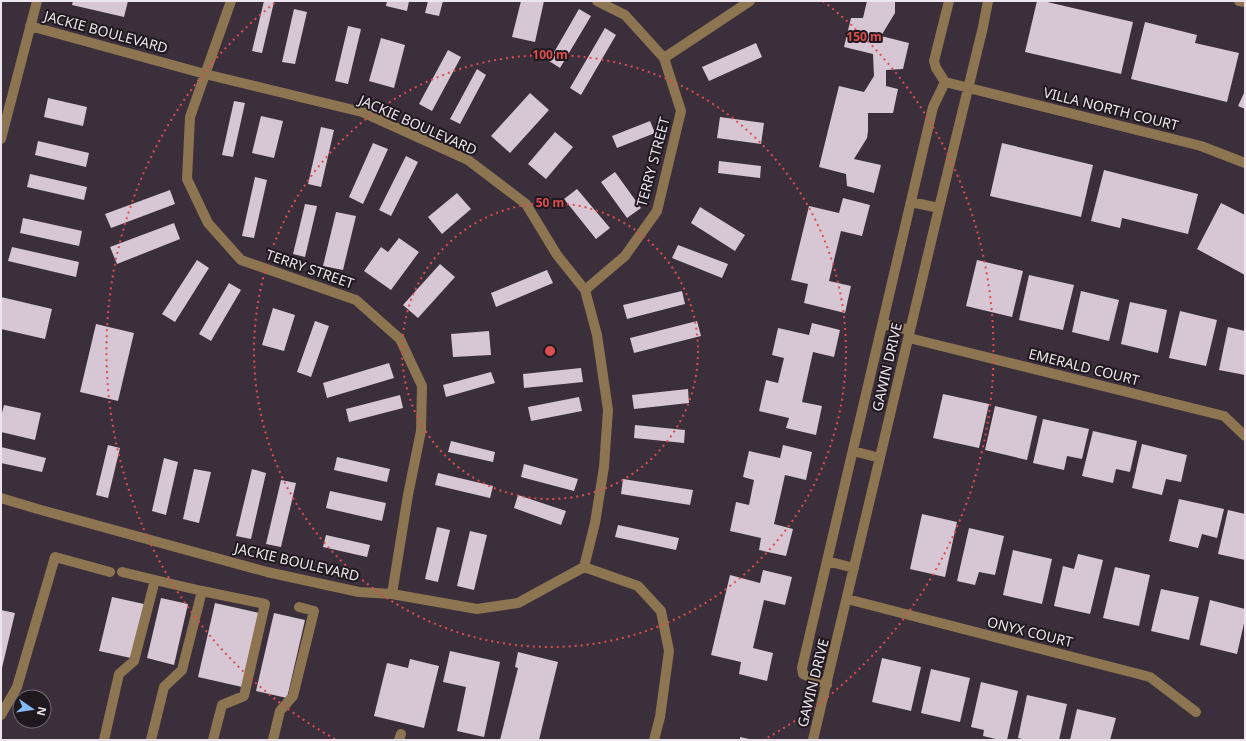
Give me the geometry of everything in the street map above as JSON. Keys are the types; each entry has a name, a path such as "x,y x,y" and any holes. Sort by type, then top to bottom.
{"street":[{"path":"1,139 5,102 37,1"},
{"name":"TERRY STREET","path":"231,1 190,117 187,179 208,223 241,260 356,300 400,339 422,386 421,431 408,495 392,594"},
{"name":"TERRY STREET","path":"584,290 625,256 657,211 681,112 664,58 625,16 596,1"},
{"path":"664,58 750,1"},
{"path":"827,686 803,674 802,668 933,107 945,82 936,68 934,61 949,1"},
{"name":"GAWIN DRIVE","path":"813,740 939,208 984,26 988,1"},
{"path":"1240,1 1245,2"},
{"name":"JACKIE BOULEVARD","path":"1,498 267,572 359,592 392,594 477,609 518,603 584,567 595,523 604,467 608,410 597,335 584,290 557,255 526,204 468,160 362,112 205,74 30,26"},
{"name":"VILLA NORTH COURT","path":"945,82 1201,146 1245,163"},
{"path":"911,202 939,208"},
{"name":"EMERALD COURT","path":"883,324 909,334 1224,416 1245,436"},
{"path":"853,451 880,458"},
{"path":"1,715 16,687 55,557 110,572"},
{"path":"827,561 854,568"},
{"path":"584,567 638,586 661,611 669,651 660,717 654,740"},
{"path":"122,572 265,604 244,696 222,704 213,740"},
{"path":"104,740 119,674 134,661 155,580"},
{"path":"151,740 164,687 182,670 202,591"},
{"name":"ONYX COURT","path":"847,599 1150,677 1196,712"},
{"path":"273,740 280,711 294,696 314,611 299,607"}],"building":[{"path":"73,1 128,1 124,17 72,5"},
{"path":"264,1 274,2 262,53 252,51"},
{"path":"387,1 409,1 407,11 386,6"},
{"path":"428,1 443,1 439,16 425,13"},
{"path":"521,1 544,1 535,42 512,37"},
{"path":"867,1 895,1 895,13 881,36 909,43 903,69 886,70 886,86 898,89 893,113 868,113 867,138 854,159 881,165 874,193 847,186 846,174 819,167 839,86 864,92 874,76 873,54 844,47 851,18 863,18"},
{"path":"1037,1 1043,1 1133,22 1121,74 1025,52"},
{"path":"294,9 307,12 295,64 282,62"},
{"path":"579,9 591,16 560,68 549,61"},
{"path":"1145,22 1197,35 1195,43 1239,53 1227,102 1131,79"},
{"path":"348,26 361,29 348,84 335,81"},
{"path":"605,28 616,35 581,95 570,88"},
{"path":"381,38 405,45 394,88 369,81"},
{"path":"756,43 762,57 709,81 702,67"},
{"path":"448,50 461,57 432,111 419,104"},
{"path":"477,69 486,75 460,124 450,119"},
{"path":"1245,91 1245,109 1238,106"},
{"path":"530,93 549,110 510,153 491,136"},
{"path":"48,98 87,107 83,126 44,117"},
{"path":"234,101 245,103 233,157 222,155"},
{"path":"261,116 283,121 274,158 252,153"},
{"path":"720,117 764,123 761,144 717,138"},
{"path":"650,121 655,133 617,148 612,136"},
{"path":"321,127 334,130 321,187 308,184"},
{"path":"555,132 573,147 546,179 528,164"},
{"path":"38,141 89,153 86,167 35,155"},
{"path":"373,143 388,149 363,204 349,197"},
{"path":"1002,143 1093,165 1081,217 990,196"},
{"path":"406,156 418,162 391,216 379,210"},
{"path":"719,161 761,166 760,178 718,173"},
{"path":"1104,170 1198,194 1188,234 1122,218 1120,228 1091,221"},
{"path":"615,172 641,208 627,218 601,182"},
{"path":"30,174 87,187 84,200 27,187"},
{"path":"255,177 267,180 254,238 242,236"},
{"path":"577,189 610,228 596,239 564,199"},
{"path":"170,190 175,204 111,228 105,214"},
{"path":"457,193 471,209 442,234 428,217"},
{"path":"843,198 870,205 862,236 841,231 829,281 851,286 845,313 804,303 808,284 791,280 809,206 839,213"},
{"path":"1221,203 1245,215 1245,275 1197,249"},
{"path":"305,204 317,206 305,257 293,254"},
{"path":"700,207 745,235 735,251 691,223"},
{"path":"336,212 356,216 343,270 323,266"},
{"path":"23,218 82,231 79,246 20,233"},
{"path":"174,223 180,239 117,264 110,247"},
{"path":"399,238 419,252 391,290 364,271 381,247 388,252"},
{"path":"678,245 728,264 722,278 672,258"},
{"path":"12,247 79,262 76,277 8,261"},
{"path":"197,260 209,268 175,322 162,314"},
{"path":"977,260 1023,271 1012,317 966,306"},
{"path":"440,264 455,277 418,318 403,305"},
{"path":"547,270 553,283 496,307 491,293"},
{"path":"1029,275 1074,285 1063,330 1019,320"},
{"path":"229,283 241,290 211,341 199,334"},
{"path":"682,291 685,304 627,319 623,305"},
{"path":"1081,291 1119,300 1109,341 1072,332"},
{"path":"1,297 52,309 45,339 1,329"},
{"path":"1130,302 1167,310 1158,353 1121,344"},
{"path":"273,308 295,315 284,351 262,345"},
{"path":"1180,311 1217,320 1206,366 1169,358"},
{"path":"315,321 329,326 311,377 297,372"},
{"path":"697,321 701,336 634,353 630,338"},
{"path":"812,323 840,330 834,357 813,352 802,402 822,406 816,435 786,428 789,418 759,411 766,380 778,383 784,358 772,355 778,328 809,335"},
{"path":"96,324 134,333 118,401 80,392"},
{"path":"1228,327 1245,331 1245,375 1219,370"},
{"path":"489,331 491,355 453,357 451,334"},
{"path":"389,363 394,378 327,398 323,383"},
{"path":"581,368 583,382 524,388 523,374"},
{"path":"491,372 495,383 446,397 443,385"},
{"path":"688,389 689,403 634,409 632,395"},
{"path":"943,394 989,404 979,448 933,438"},
{"path":"400,395 403,408 349,422 346,409"},
{"path":"579,397 582,411 531,421 528,407"},
{"path":"4,405 41,413 35,440 1,432 1,417"},
{"path":"995,406 1037,416 1027,460 985,450"},
{"path":"1043,419 1089,429 1082,459 1067,456 1064,470 1033,463"},
{"path":"635,425 685,430 684,443 634,438"},
{"path":"1093,431 1137,441 1130,472 1116,469 1113,483 1082,476"},
{"path":"451,441 495,452 493,462 448,452"},
{"path":"1142,444 1187,455 1181,482 1166,479 1162,495 1132,488"},
{"path":"108,445 120,448 108,498 96,495"},
{"path":"783,445 812,452 806,480 785,475 774,524 793,529 786,556 759,550 761,538 730,531 736,502 749,505 754,480 743,477 749,451 780,458"},
{"path":"1,447 46,458 42,472 1,463"},
{"path":"337,457 390,469 387,482 334,470"},
{"path":"164,458 178,462 166,515 152,511"},
{"path":"524,464 578,479 574,491 521,477"},
{"path":"194,469 211,472 199,523 183,519"},
{"path":"252,469 266,473 251,539 236,536"},
{"path":"438,473 493,486 490,498 435,485"},
{"path":"623,479 693,490 690,505 621,494"},
{"path":"281,480 296,483 281,547 266,544"},
{"path":"330,491 386,503 382,521 326,508"},
{"path":"518,495 566,511 561,525 514,508"},
{"path":"1179,499 1224,509 1217,538 1202,534 1198,548 1169,541"},
{"path":"1228,510 1245,514 1245,560 1218,554"},
{"path":"922,514 957,522 945,577 910,569"},
{"path":"618,525 679,538 676,550 615,537"},
{"path":"437,527 450,530 438,582 425,579"},
{"path":"969,528 1004,536 995,575 979,572 975,585 957,581"},
{"path":"470,531 487,535 474,590 457,586"},
{"path":"326,535 370,545 367,557 323,547"},
{"path":"1013,550 1052,559 1042,604 1003,595"},
{"path":"1078,554 1103,560 1090,614 1054,606 1063,566 1074,569"},
{"path":"1115,567 1150,575 1139,626 1103,618"},
{"path":"763,570 792,577 785,605 764,600 753,648 773,653 767,681 739,674 741,662 711,655 730,575 760,583"},
{"path":"1161,589 1199,597 1189,640 1151,631"},
{"path":"112,597 144,604 131,658 99,651"},
{"path":"161,598 188,604 174,665 147,658"},
{"path":"1210,600 1245,609 1245,619 1237,654 1200,645"},
{"path":"215,603 259,613 242,687 198,677"},
{"path":"1,610 15,613 2,668 1,668"},
{"path":"274,613 305,620 287,698 256,691"},
{"path":"450,651 500,662 484,737 457,731 466,687 443,682"},
{"path":"518,652 558,662 539,740 500,740 518,668 515,667"},
{"path":"882,658 921,667 911,711 872,702"},
{"path":"410,659 439,666 424,728 374,716 387,663 408,668"},
{"path":"931,669 970,678 960,722 921,713"},
{"path":"981,682 1018,691 1007,740 983,736 984,730 971,727"},
{"path":"1027,695 1067,704 1059,740 1026,740 1018,738"},
{"path":"1077,709 1116,718 1110,740 1070,740"},
{"path":"740,737 749,739 749,740 740,740"}]}
